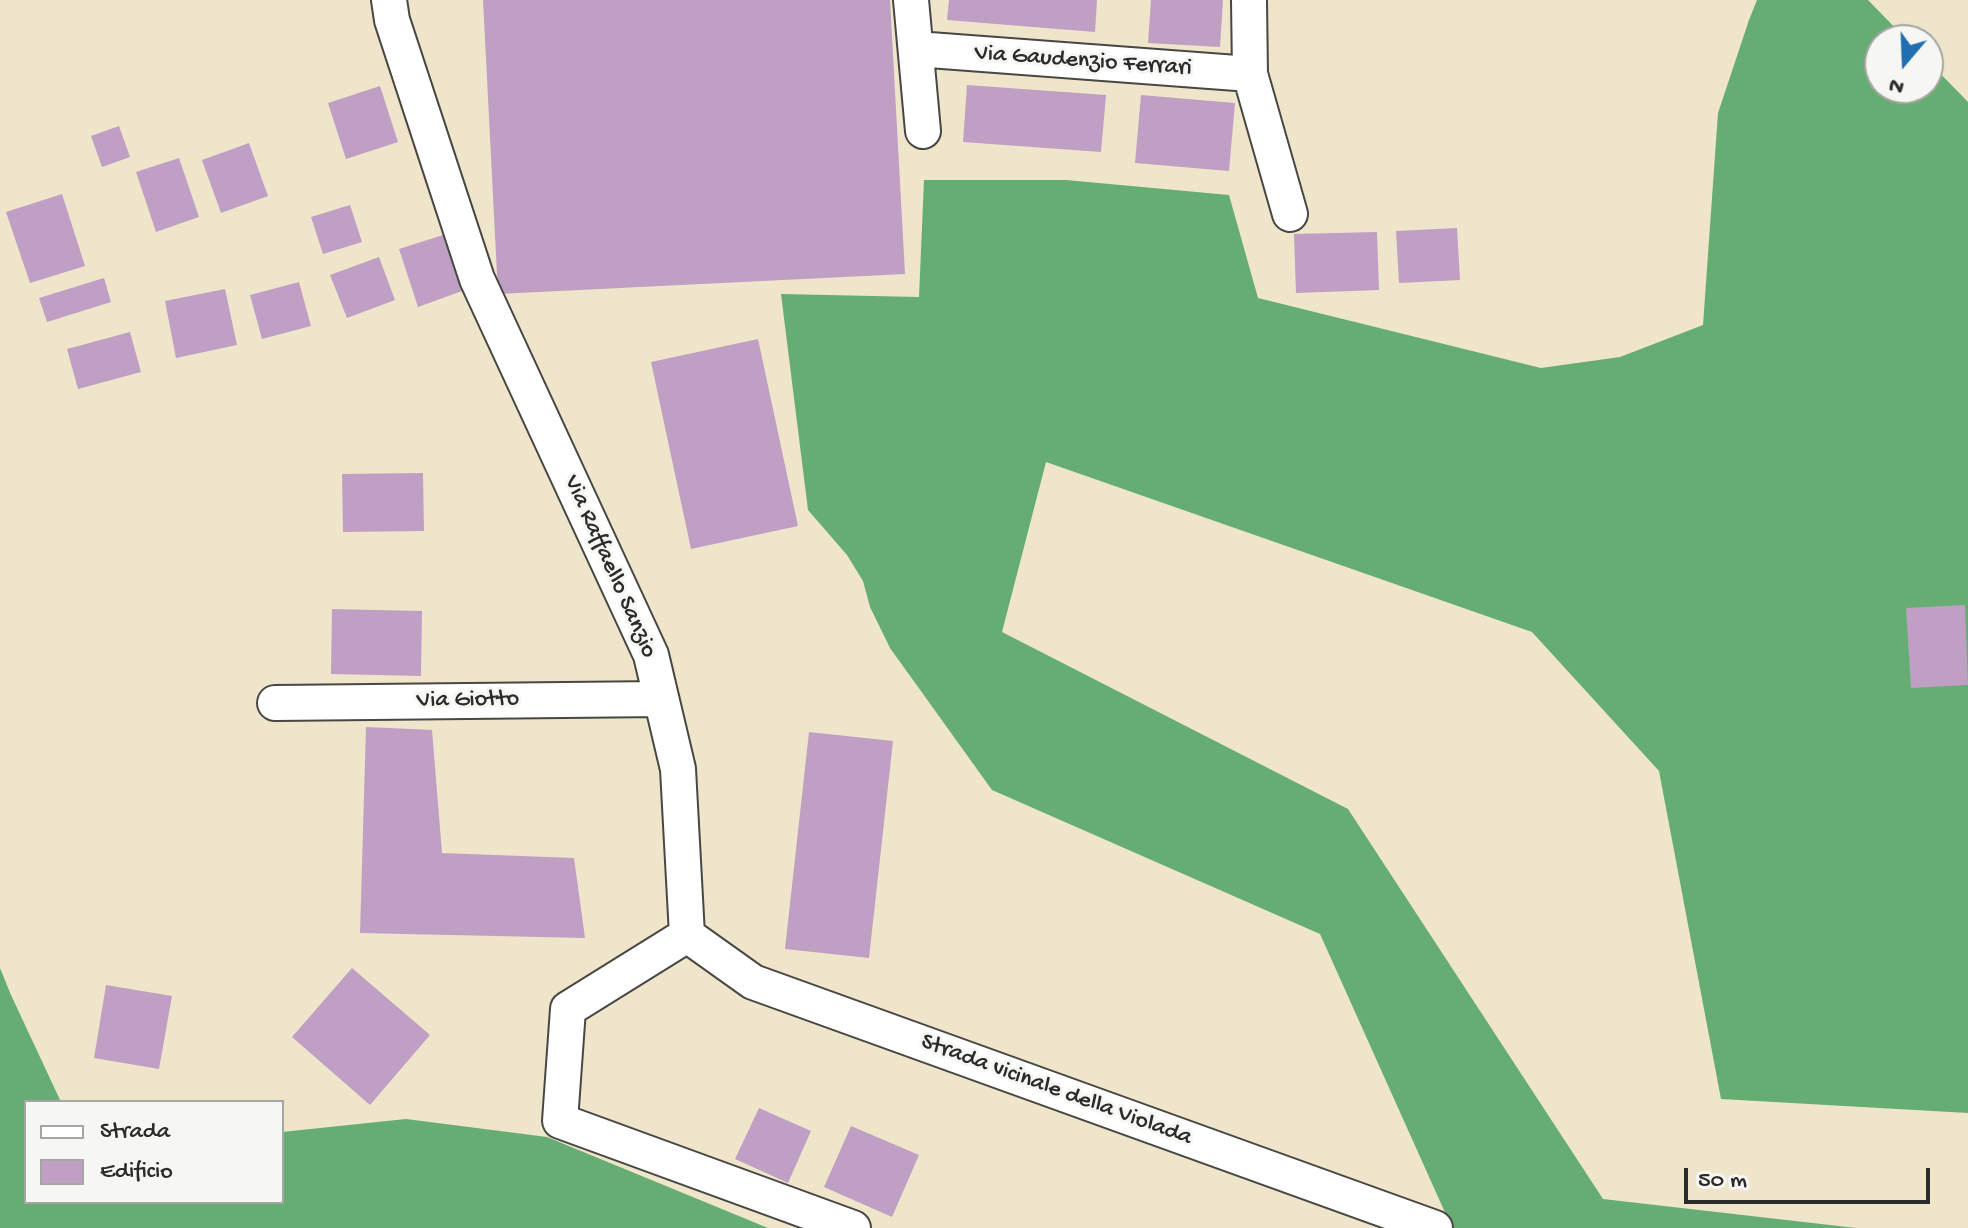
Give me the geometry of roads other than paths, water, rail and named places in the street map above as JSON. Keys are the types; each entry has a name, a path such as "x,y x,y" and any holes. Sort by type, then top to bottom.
{"street":[{"name":"Via Raffaello Sanzio","path":"389,0 392,20 477,279 651,655 678,769 687,935"},
{"path":"911,0 923,131"},
{"path":"1249,0 1250,74 1290,214"},
{"name":"Via Gaudenzio Ferrari","path":"916,49 1250,74"},
{"name":"Via Giotto","path":"275,703 661,699"},
{"path":"687,935 568,1009 560,1121 853,1228"},
{"name":"Strada vicinale della Violada","path":"687,935 753,982 1435,1228"}]}
